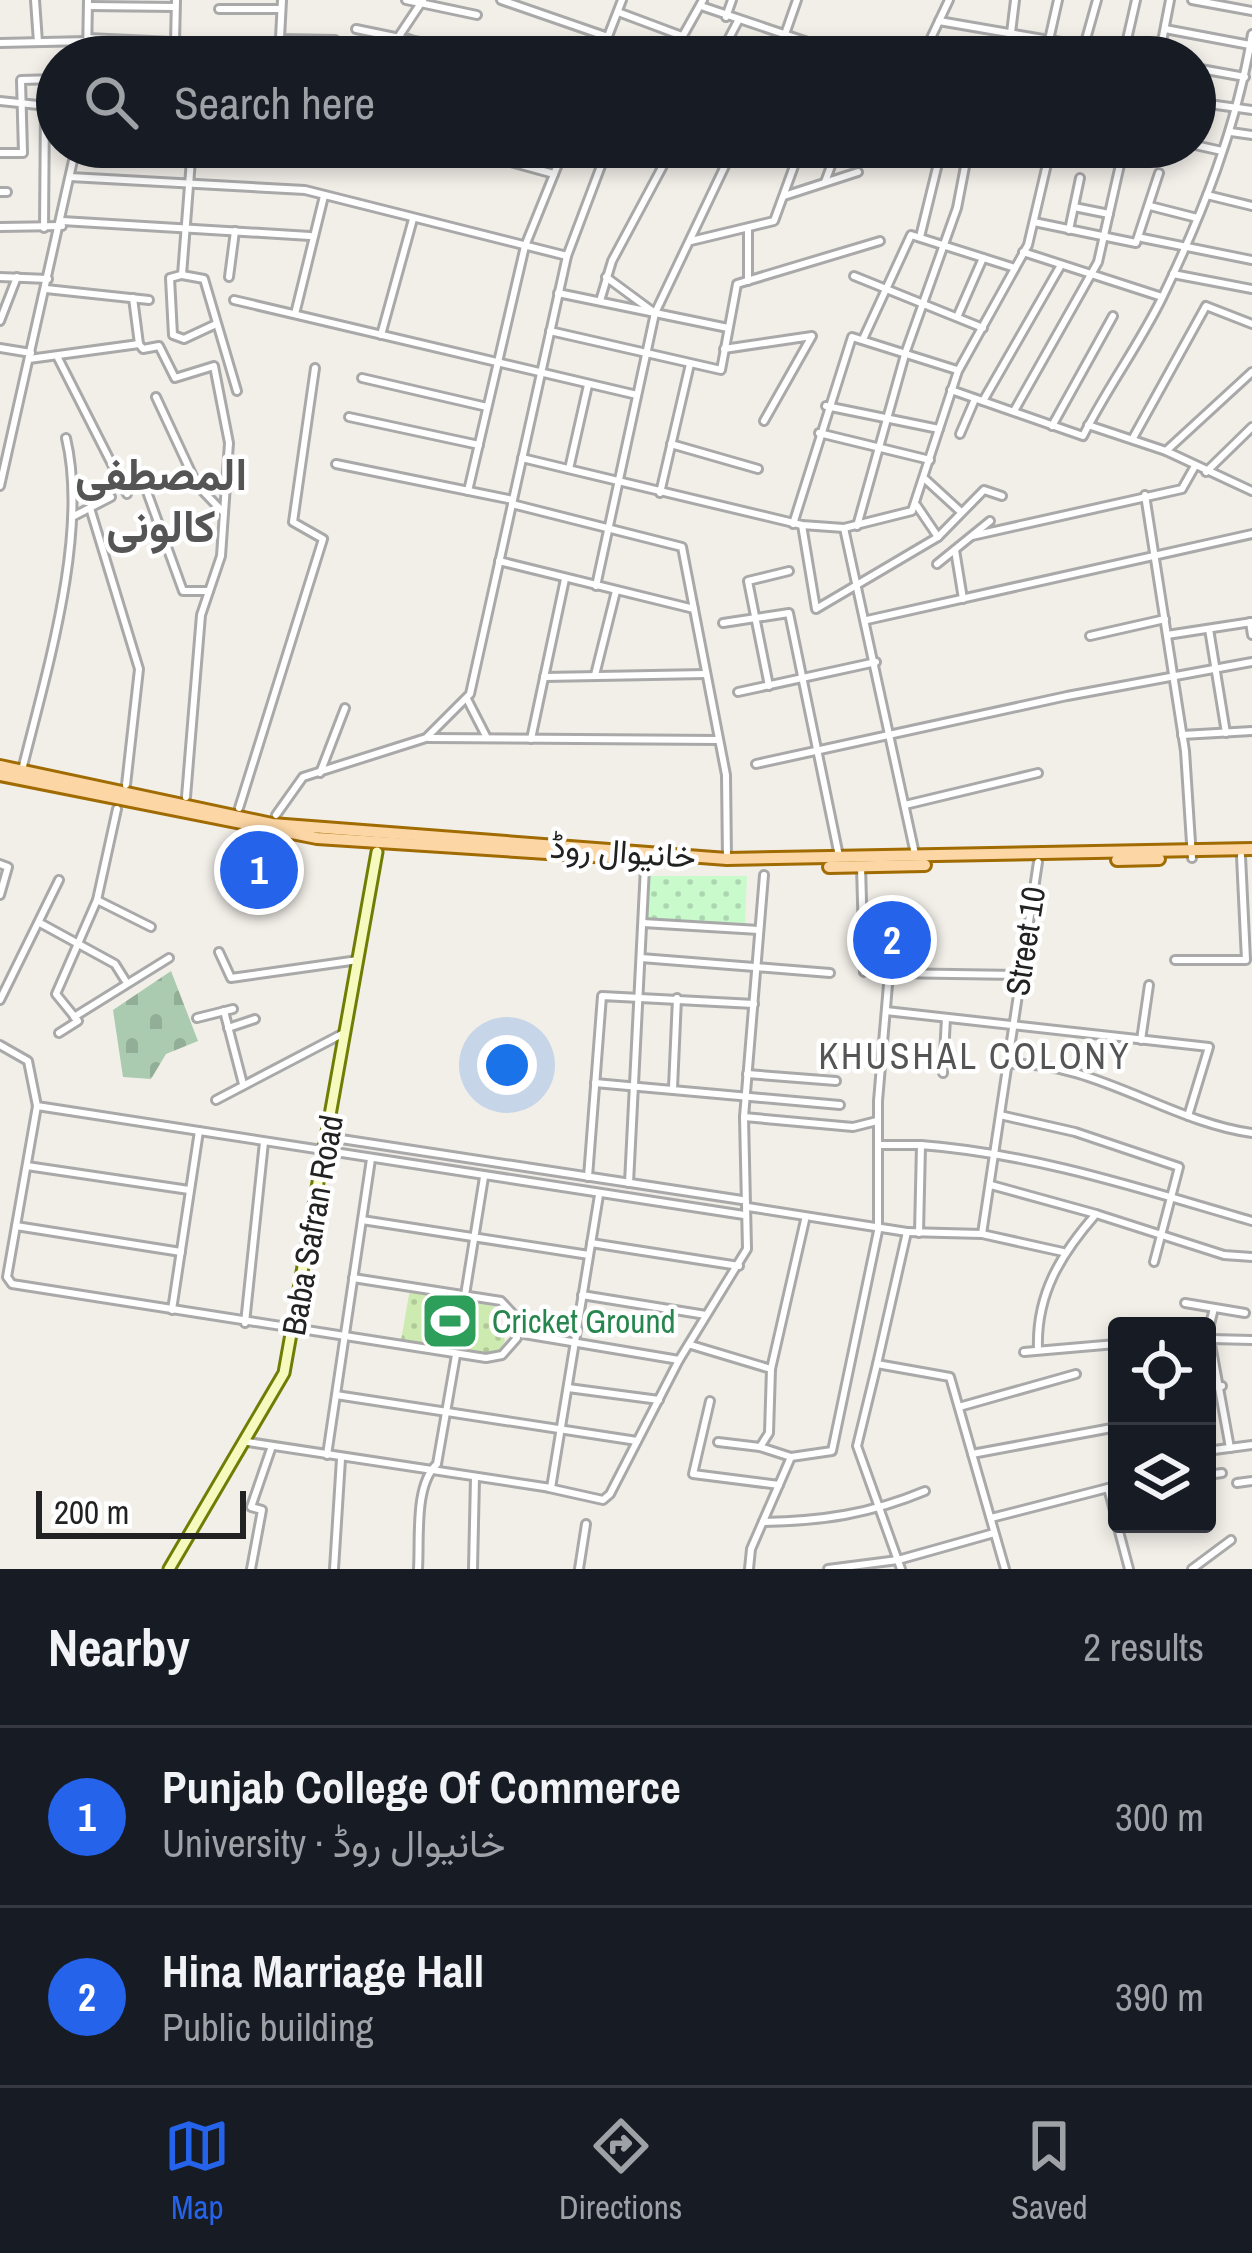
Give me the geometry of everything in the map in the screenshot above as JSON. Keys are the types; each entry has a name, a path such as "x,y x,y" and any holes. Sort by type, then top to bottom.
{"main road":[{"name":"خانیوال روڈ","path":"0,771 21,771 272,824 727,859 1248,854"},
{"name":"خانیوال روڈ","path":"0,771 317,838 743,866 1038,862 1192,854"},
{"name":"Baba Safran Road","path":"169,1569 248,1442 284,1373 295,1332 377,852"}],"street":[{"path":"35,0 38,36"},
{"path":"406,0 477,15"},
{"path":"501,0 602,36"},
{"path":"609,36 622,0"},
{"path":"726,17 732,0"},
{"path":"683,36 702,3 726,17 786,36 797,0"},
{"path":"932,36 950,0"},
{"path":"1011,33 1015,0"},
{"path":"1050,36 1058,0"},
{"path":"1087,36 1097,0"},
{"path":"1128,36 1136,0"},
{"path":"1163,36 1170,0"},
{"path":"1192,0 1252,11"},
{"path":"399,36 422,2"},
{"path":"88,36 88,3 176,4 177,36"},
{"path":"219,9 281,5 279,36"},
{"path":"618,11 680,36"},
{"path":"730,36 738,21"},
{"path":"939,21 1027,36"},
{"path":"1165,28 1205,36"},
{"path":"356,29 393,36"},
{"path":"951,390 1081,437 1162,297 1207,195 1238,109 1252,34"},
{"path":"1216,38 1250,45"},
{"path":"0,43 36,42"},
{"path":"1216,71 1247,75"},
{"path":"0,153 23,153 21,80 36,80"},
{"path":"0,101 36,104"},
{"path":"1216,105 1252,110"},
{"path":"1231,132 1252,135"},
{"path":"1216,150 1222,151"},
{"path":"44,168 44,228"},
{"path":"0,486 4,443 49,279 72,168"},
{"path":"182,275 190,168"},
{"path":"532,168 554,174"},
{"path":"468,490 525,246 556,168"},
{"path":"426,738 467,699 566,256 598,168"},
{"path":"600,302 606,277 662,168"},
{"path":"596,586 655,313 724,168"},
{"path":"690,241 774,221 794,168"},
{"path":"826,182 831,168"},
{"path":"920,238 938,168"},
{"path":"857,526 964,168"},
{"path":"938,538 917,506 939,429 958,371 1024,252 1046,168"},
{"path":"1014,411 1091,275 1119,168"},
{"path":"784,196 858,172"},
{"path":"1142,238 1159,173"},
{"path":"70,177 324,196 566,256"},
{"path":"1069,230 1080,178"},
{"path":"1207,195 1252,206"},
{"path":"295,315 310,236 324,196"},
{"path":"1150,206 1197,218"},
{"path":"1074,207 1109,214"},
{"path":"381,335 413,219"},
{"path":"1034,222 1128,244 1142,238 1252,260"},
{"path":"0,227 62,224 310,236"},
{"path":"748,230 748,280"},
{"path":"230,277 235,231"},
{"path":"864,337 909,237 1015,268"},
{"path":"550,331 721,370 734,287 880,241"},
{"path":"1024,252 1162,297"},
{"path":"957,316 983,258"},
{"path":"960,434 1061,265"},
{"path":"1172,274 1252,289"},
{"path":"854,276 983,328"},
{"path":"606,277 655,313"},
{"path":"0,278 49,279"},
{"path":"0,321 17,278"},
{"path":"214,325 184,339 173,335 170,278 204,279 237,391"},
{"path":"46,289 149,300"},
{"path":"558,293 728,328"},
{"path":"133,298 139,344 143,349 159,346 175,378 214,367 229,443 220,556 201,615 185,797"},
{"path":"234,300 638,395"},
{"path":"1133,439 1206,306 1252,324"},
{"path":"1052,426 1113,316"},
{"path":"958,371 864,337 854,335 850,340 826,406 797,525 814,608 938,538 984,490 1002,496"},
{"path":"724,349 812,336 764,421"},
{"path":"0,348 30,356 57,356 139,344"},
{"path":"57,356 127,494"},
{"path":"660,493 690,364"},
{"path":"239,808 322,539 293,522 315,368"},
{"path":"1166,451 1252,372"},
{"path":"362,378 487,407"},
{"path":"569,469 588,384"},
{"path":"156,397 197,485 224,513"},
{"path":"826,406 939,429"},
{"path":"0,408 15,411"},
{"path":"349,417 479,445"},
{"path":"1088,425 1166,451 1252,491"},
{"path":"1206,472 1252,427"},
{"path":"819,433 930,460"},
{"path":"21,771 74,516 76,493 66,438"},
{"path":"670,445 758,469"},
{"path":"522,458 797,525 857,526 917,506"},
{"path":"336,464 468,490 682,547 719,740 727,859"},
{"path":"972,536 1182,489 1195,466"},
{"path":"142,478 183,591 209,591"},
{"path":"925,478 961,512"},
{"path":"1144,495 1182,735 1192,854"},
{"path":"74,516 111,497"},
{"path":"90,508 139,669 126,785"},
{"path":"937,564 990,521"},
{"path":"844,528 916,858"},
{"path":"867,620 1252,534"},
{"path":"955,550 963,598"},
{"path":"500,561 694,609"},
{"path":"769,686 748,579 789,571"},
{"path":"531,739 566,578"},
{"path":"595,676 616,591"},
{"path":"723,622 788,611 840,860"},
{"path":"1090,636 1165,620"},
{"path":"1167,635 1251,622 1252,635"},
{"path":"1208,628 1226,733"},
{"path":"738,692 876,662"},
{"path":"756,764 1173,674 1252,662"},
{"path":"544,677 706,674"},
{"path":"467,699 487,739"},
{"path":"320,773 345,707"},
{"path":"1182,735 1252,731"},
{"path":"277,815 297,783 426,738 719,740"},
{"path":"905,805 1038,773"},
{"path":"59,1034 78,1021 56,994 97,900 117,809"},
{"path":"1175,959 1246,960 1248,854"},
{"name":"Street 10","path":"982,1234 1038,862"},
{"path":"0,864 8,867 0,895"},
{"path":"861,866 864,972"},
{"path":"629,1183 645,868"},
{"path":"248,1442 603,1500 679,1360 747,1249 744,1117 764,874"},
{"path":"0,1000 59,880"},
{"path":"97,900 151,927"},
{"path":"40,923 115,964 126,981"},
{"path":"643,923 759,930"},
{"path":"218,952 230,978 358,960"},
{"path":"74,1017 170,958"},
{"path":"640,958 830,973"},
{"path":"718,1442 791,1457 832,1450 878,1231 879,1120 890,973 1019,975"},
{"path":"1141,1040 1149,985"},
{"path":"588,1177 602,996 754,1004"},
{"path":"673,1088 677,998"},
{"path":"197,1018 228,1010 243,1084 241,1091 216,1100"},
{"path":"886,1011 1210,1049 1188,1116"},
{"path":"228,1028 255,1018"},
{"path":"944,1073 946,1018"},
{"path":"243,1084 346,1033"},
{"path":"0,1045 28,1061 37,1106 4,1268 13,1284 456,1355 496,1358 512,1347 518,1333 508,1306 353,1278"},
{"path":"1006,1064 1056,1070 1252,1133"},
{"path":"747,1074 836,1081"},
{"path":"595,1083 746,1093 840,1106"},
{"path":"37,1106 598,1195 744,1207"},
{"path":"1000,1115 1075,1132 1179,1167 1154,1262"},
{"path":"744,1117 853,1127 879,1120"},
{"path":"172,1310 199,1131"},
{"path":"328,1137 629,1183 805,1220 878,1231 982,1234 1063,1252"},
{"path":"245,1323 264,1142"},
{"path":"880,1145 995,1151 1252,1221"},
{"path":"919,1232 921,1145"},
{"path":"326,1456 371,1159"},
{"path":"27,1166 190,1190"},
{"path":"465,1295 484,1177"},
{"path":"991,1185 1224,1255 1252,1256"},
{"path":"549,1489 598,1195"},
{"path":"1038,1349 1044,1297 1063,1252 1096,1214"},
{"path":"362,1220 589,1255"},
{"path":"760,1447 769,1433 771,1369 805,1220"},
{"path":"16,1226 181,1252"},
{"path":"900,1564 884,1508 857,1446 907,1232"},
{"path":"591,1243 739,1266"},
{"path":"582,1295 706,1316"},
{"path":"1185,1303 1245,1313"},
{"path":"1212,1317 1214,1308"},
{"path":"518,1333 679,1360"},
{"path":"1216,1338 1252,1340"},
{"path":"692,1345 771,1369"},
{"path":"1024,1352 1108,1345"},
{"path":"418,1569 430,1471 437,1464 448,1415 456,1355"},
{"path":"877,1364 915,1374 948,1375 1005,1569"},
{"path":"1216,1365 1230,1448"},
{"path":"959,1407 1076,1374"},
{"path":"1216,1386 1222,1386"},
{"path":"568,1388 660,1400"},
{"path":"336,1395 637,1441"},
{"path":"710,1401 693,1474 779,1485"},
{"path":"972,1454 1108,1429"},
{"path":"1216,1450 1252,1445"},
{"path":"251,1569 262,1510 251,1507 272,1446"},
{"path":"748,1569 791,1457"},
{"path":"334,1569 341,1458"},
{"path":"1216,1474 1222,1474"},
{"path":"472,1569 476,1478"},
{"path":"1237,1484 1252,1480"},
{"path":"991,1518 1108,1488"},
{"path":"763,1522 829,1521 884,1508 925,1490"},
{"path":"579,1569 586,1525"},
{"path":"828,1569 900,1564 995,1532"},
{"path":"1120,1533 1129,1569"},
{"path":"1192,1569 1231,1540"}],"green space":[{"path":"647,876 747,876 745,923 644,921"},
{"path":"171,971 198,1041 166,1054 151,1079 123,1077 113,1010"},
{"path":"410,1289 497,1307 505,1341 499,1351 478,1355 401,1340"}],"place":[{"name":"Punjab College Of Commerce","path":"259,870"},
{"name":"Hina Marriage Hall","path":"892,940"},
{"name":"Cricket Ground","path":"450,1321"}],"district":[{"name":"المصطفی کالونی","path":"161,499"},
{"name":"KHUSHAL COLONY","path":"975,1056"}]}
